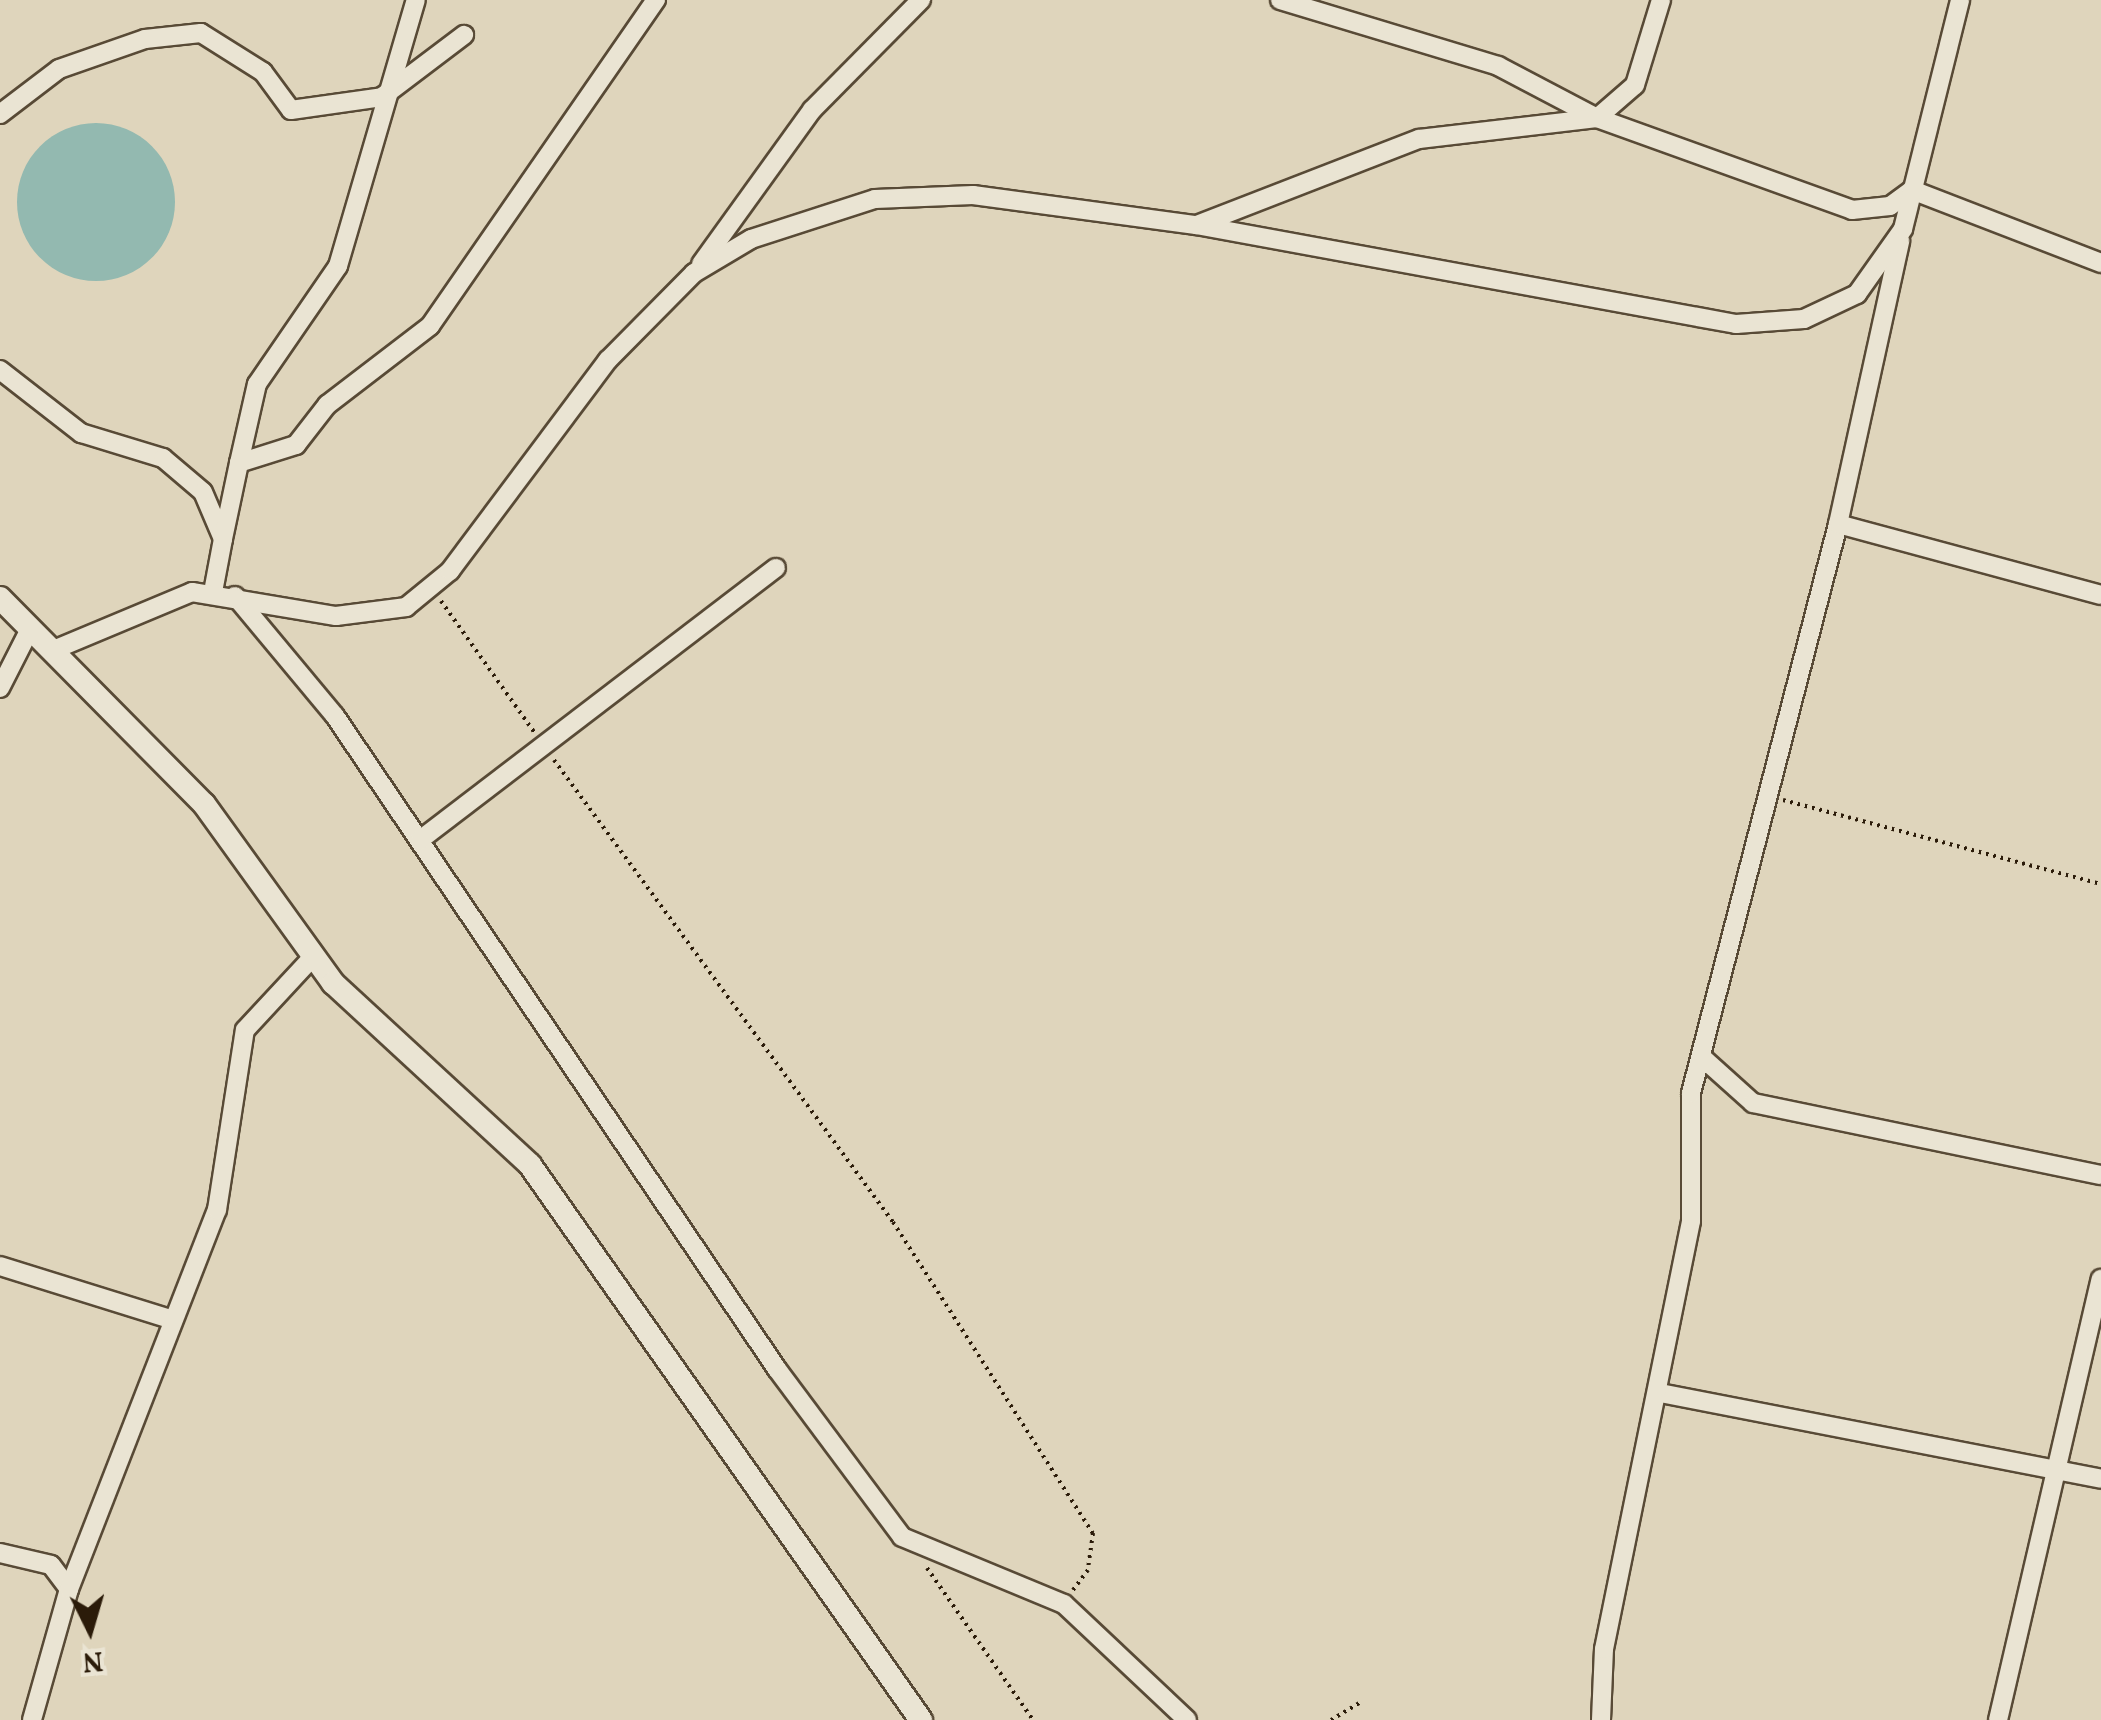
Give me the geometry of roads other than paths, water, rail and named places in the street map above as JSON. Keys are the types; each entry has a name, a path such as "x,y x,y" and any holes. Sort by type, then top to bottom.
{"street":[{"path":"213,592 257,384 338,266 382,97 416,0"},
{"path":"239,464 296,446 328,405 430,326 656,0"},
{"path":"51,651 169,598 213,592 361,616 406,607 432,589 608,360 694,274 812,110 921,0"},
{"path":"1280,0 1308,4 1498,66 1597,118 1852,210 1890,206 1912,190"},
{"path":"1196,225 1419,139 1597,118 1635,85 1661,0"},
{"path":"1622,1720 1601,1718 1604,1649 1660,1393 1691,1221 1691,1092 1704,1059 1764,795 1838,524 1912,190 1960,0"},
{"path":"0,114 59,69 144,39 200,33 263,72 291,110 382,97 464,36"},
{"path":"1912,190 2101,264"},
{"path":"694,274 794,222 924,191 1196,225 1765,325 1804,319 1857,294 1903,229"},
{"path":"0,370 80,433 174,465 210,501 224,539"},
{"path":"1838,524 2101,595"},
{"path":"420,840 776,568"},
{"path":"235,596 334,716 777,1369 913,1547 1064,1604 1187,1720"},
{"path":"0,598 204,804 312,958 530,1165 921,1720"},
{"path":"0,688 30,629"},
{"path":"32,1720 69,1589 170,1319 217,1210 245,1030 312,958"},
{"path":"1704,1059 1753,1103 2101,1175"},
{"path":"0,1266 170,1319"},
{"path":"1998,1720 2101,1278"},
{"path":"1660,1393 2101,1479"},
{"path":"0,1553 51,1566 69,1589"}],"water":[{"path":"96,123 126,129 152,146 169,172 175,202 169,232 152,258 126,275 96,281 66,275 40,258 23,232 17,202 23,172 40,146 66,129"}]}
